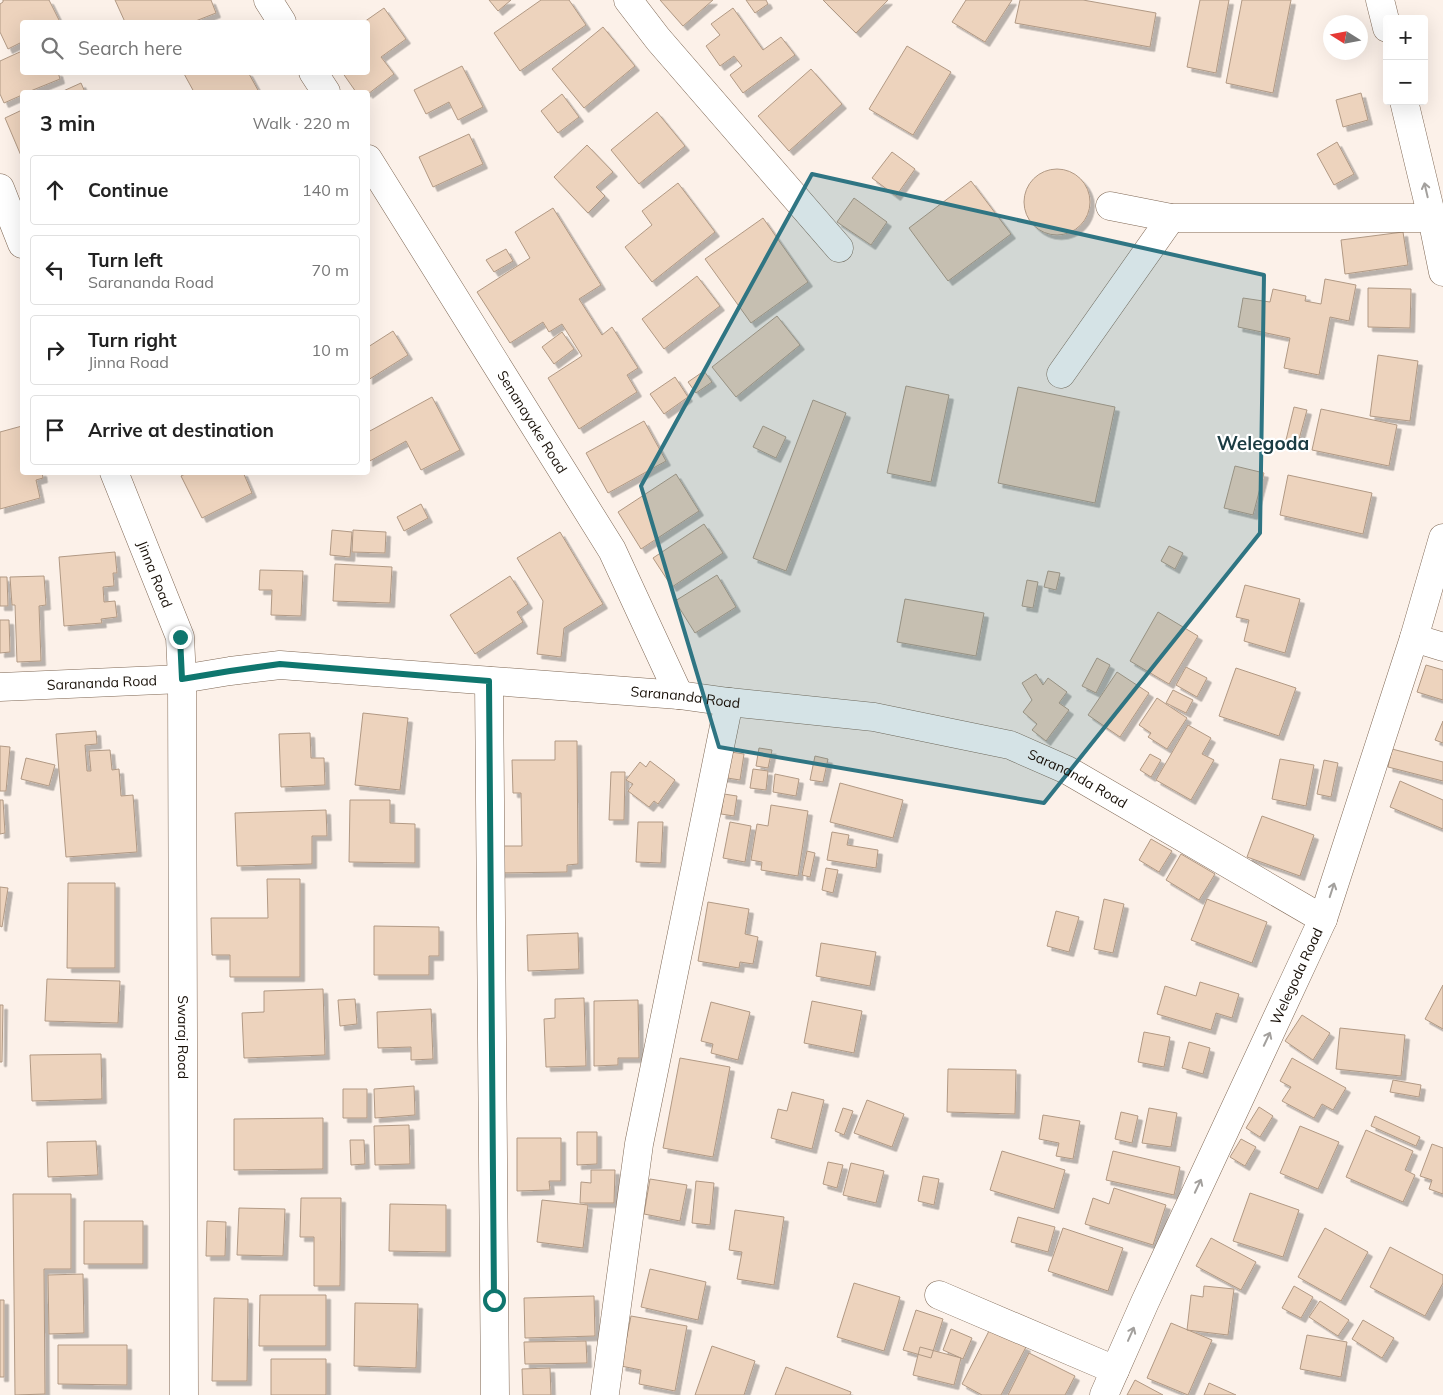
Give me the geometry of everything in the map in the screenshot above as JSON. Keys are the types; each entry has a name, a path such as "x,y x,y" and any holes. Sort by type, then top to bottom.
{"street":[{"path":"268,0 281,20"},
{"path":"628,0 658,39 839,248"},
{"path":"1380,0 1384,15"},
{"path":"315,75 325,90"},
{"path":"1405,105 1443,272"},
{"name":"Senanayake Road","path":"370,163 612,550 679,695"},
{"path":"0,188 20,239"},
{"path":"1110,206 1171,218 1432,218"},
{"path":"1061,374 1171,218"},
{"name":"Jinna Road","path":"115,475 180,637 182,679"},
{"name":"Welegoda Road","path":"1104,1395 1145,1302 1323,919 1414,638 1443,538"},
{"path":"1414,638 1443,647"},
{"name":"Sarananda Road","path":"0,687 182,679 280,664 679,695 874,717 1010,745 1067,770 1323,919"},
{"name":"Swaraj Road","path":"182,679 184,1395"},
{"path":"489,681 494,1395"},
{"path":"605,1393 639,1144 729,702"},
{"path":"939,1295 1115,1370"}],"highlighted area":[{"path":"812,174 1264,275 1260,533 1044,803 719,747 641,486"}],"building":[{"path":"3,0 49,0 59,20 20,20 20,43 8,49 0,32 0,4"},
{"path":"115,0 211,0 216,13 198,20 124,20"},
{"path":"489,0 511,0 498,11"},
{"path":"541,0 569,0 586,25 520,71 494,33"},
{"path":"660,0 713,0 683,26"},
{"path":"746,0 766,0 768,4 755,13"},
{"path":"823,0 888,0 856,33"},
{"path":"966,0 1012,0 985,42 952,22"},
{"path":"1020,0 1083,0 1156,13 1150,47 1015,23"},
{"path":"1200,0 1229,0 1216,73 1187,67"},
{"path":"1242,0 1291,0 1273,93 1226,83"},
{"path":"384,8 406,39 381,57 394,74 370,92 370,90 355,90 344,75 370,75 370,20 367,20"},
{"path":"733,8 763,50 781,37 795,55 743,93 730,75 742,66 734,56 720,66 706,46 720,35 711,24"},
{"path":"603,27 635,66 584,108 552,69"},
{"path":"907,46 951,72 913,135 869,109"},
{"path":"20,52 20,75 59,75 60,79 33,90 20,90 20,96 4,103 0,94 0,61"},
{"path":"462,66 483,107 458,120 449,102 426,114 414,90"},
{"path":"811,69 842,104 789,151 758,116"},
{"path":"185,75 250,75 258,90 193,90"},
{"path":"81,83 84,90 65,90"},
{"path":"1361,93 1368,120 1343,127 1336,100"},
{"path":"562,94 579,117 558,133 541,111"},
{"path":"20,111 20,153 5,118"},
{"path":"657,112 685,146 639,184 611,150"},
{"path":"469,134 483,164 433,187 419,157"},
{"path":"1337,142 1354,174 1334,185 1317,154"},
{"path":"587,145 613,172 596,187 605,196 588,213 554,177"},
{"path":"892,152 915,169 896,196 872,178"},
{"path":"1057,169 1070,172 1080,179 1087,189 1090,202 1087,215 1080,225 1070,232 1057,235 1044,232 1034,225 1027,215 1024,202 1027,189 1034,179 1044,172"},
{"path":"971,181 1011,234 948,281 909,228"},
{"path":"678,183 715,232 652,282 625,247 652,225 642,211"},
{"path":"854,198 887,222 871,245 837,222"},
{"path":"553,208 601,285 579,299 602,335 612,327 638,368 627,375 637,392 579,429 548,378 582,356 562,324 549,332 543,322 510,343 477,292 530,258 515,232"},
{"path":"763,218 808,282 751,323 705,259"},
{"path":"1403,232 1408,265 1345,274 1341,240"},
{"path":"506,249 513,261 494,272 486,260"},
{"path":"697,276 720,306 664,349 642,319"},
{"path":"1325,279 1356,285 1349,321 1330,317 1319,375 1284,368 1290,338 1238,327 1243,298 1270,302 1273,289 1306,296 1305,301 1321,304"},
{"path":"1368,288 1411,289 1410,328 1368,327"},
{"path":"777,316 800,345 736,397 712,367"},
{"path":"393,331 408,355 370,379 370,346"},
{"path":"562,332 574,349 554,364 542,347"},
{"path":"1378,355 1418,361 1410,421 1370,416"},
{"path":"704,371 712,382 696,393 688,382"},
{"path":"675,377 688,397 664,414 650,394"},
{"path":"906,386 949,395 931,482 887,473"},
{"path":"1018,387 1115,407 1095,503 998,483"},
{"path":"432,397 460,450 421,470 406,441 370,461 370,431"},
{"path":"813,400 846,413 786,571 753,558"},
{"path":"1294,407 1307,410 1298,443 1286,440"},
{"path":"1321,409 1397,425 1389,466 1312,450"},
{"path":"644,421 666,461 608,493 586,453"},
{"path":"763,426 786,437 776,458 753,447"},
{"path":"20,427 20,475 42,475 43,478 36,480 40,498 0,509 0,432"},
{"path":"1235,466 1264,473 1253,515 1224,508"},
{"path":"676,474 699,511 641,549 618,512"},
{"path":"244,475 252,493 202,518 181,476"},
{"path":"1288,475 1372,493 1363,534 1280,515"},
{"path":"421,504 428,518 404,531 397,517"},
{"path":"704,524 723,553 672,587 653,558"},
{"path":"332,530 352,532 350,557 330,555"},
{"path":"353,530 386,532 385,553 352,552"},
{"path":"560,532 603,604 564,628 561,657 537,654 543,601 517,558"},
{"path":"1169,546 1183,553 1175,569 1161,561"},
{"path":"115,552 117,573 113,573 114,586 103,587 104,602 115,601 117,617 101,619 102,623 64,626 59,557"},
{"path":"335,564 392,567 390,603 333,601"},
{"path":"260,570 303,571 301,616 271,615 272,590 259,590"},
{"path":"1048,571 1060,573 1056,590 1044,587"},
{"path":"717,575 736,607 695,633 675,601"},
{"path":"44,576 46,605 39,606 41,661 17,662 15,605 12,605 10,577"},
{"path":"510,576 528,604 517,612 523,622 475,654 450,615"},
{"path":"0,577 7,577 8,606 0,606"},
{"path":"1027,580 1038,582 1033,608 1022,606"},
{"path":"1245,585 1300,599 1285,653 1244,641 1249,620 1236,617"},
{"path":"905,599 984,613 976,656 897,642"},
{"path":"1158,612 1198,636 1169,684 1130,661"},
{"path":"0,620 9,620 10,652 0,653"},
{"path":"1097,658 1110,665 1096,693 1082,686"},
{"path":"1426,665 1443,670 1443,700 1417,692"},
{"path":"1186,667 1207,678 1197,697 1176,685"},
{"path":"1236,668 1296,688 1279,736 1219,716"},
{"path":"1117,672 1149,693 1120,737 1088,715"},
{"path":"1036,674 1043,685 1048,678 1067,692 1059,703 1069,710 1046,741 1032,730 1037,724 1023,712 1032,700 1022,683"},
{"path":"1173,690 1193,700 1186,713 1166,703"},
{"path":"1157,698 1187,718 1167,749 1148,737 1151,733 1139,725"},
{"path":"363,713 408,718 400,790 355,785"},
{"path":"1443,721 1443,743 1435,740"},
{"path":"1188,725 1211,738 1202,754 1214,760 1191,800 1156,780"},
{"path":"96,731 97,744 85,745 87,771 91,771 89,751 110,750 112,770 119,769 121,796 133,795 137,852 66,857 56,734"},
{"path":"310,733 311,758 324,758 325,785 281,787 279,734"},
{"path":"555,741 577,741 578,864 567,865 567,872 499,873 499,846 522,846 521,793 513,793 512,760 555,760"},
{"path":"0,746 10,747 6,791 0,791"},
{"path":"759,748 772,750 768,768 756,766"},
{"path":"1392,749 1443,762 1443,781 1388,767"},
{"path":"725,751 744,754 740,780 721,777"},
{"path":"1150,754 1161,760 1151,777 1140,770"},
{"path":"815,756 828,759 823,782 810,780"},
{"path":"26,758 55,765 49,786 21,779"},
{"path":"1280,759 1314,765 1306,806 1272,799"},
{"path":"1324,760 1338,763 1331,797 1317,794"},
{"path":"650,761 675,780 658,804 654,801 649,807 628,791 633,784 626,780 640,762 646,767"},
{"path":"753,769 768,771 766,790 750,788"},
{"path":"611,772 625,772 624,820 609,820"},
{"path":"775,774 799,779 796,796 773,792"},
{"path":"1400,781 1443,800 1443,829 1390,807"},
{"path":"840,783 903,800 893,838 830,822"},
{"path":"724,794 737,796 734,816 721,814"},
{"path":"0,800 3,800 5,833 0,834"},
{"path":"350,800 390,800 390,823 415,824 415,863 349,862"},
{"path":"771,805 808,811 798,876 761,870 762,862 751,860 757,824 768,826"},
{"path":"326,810 327,836 312,836 312,864 237,866 235,813"},
{"path":"1262,816 1314,835 1300,876 1247,857"},
{"path":"638,822 663,822 661,863 636,862"},
{"path":"730,822 751,826 745,862 723,858"},
{"path":"832,832 849,835 847,845 878,850 876,868 827,860"},
{"path":"1151,839 1172,851 1159,872 1139,860"},
{"path":"807,851 815,853 810,877 802,875"},
{"path":"1181,854 1215,874 1199,900 1166,880"},
{"path":"826,868 838,870 833,893 822,890"},
{"path":"267,879 300,879 300,977 230,977 230,955 212,955 211,918 268,918"},
{"path":"68,883 115,883 115,968 67,968"},
{"path":"0,887 8,888 2,927 0,926"},
{"path":"1104,899 1124,904 1113,953 1094,949"},
{"path":"1207,899 1267,922 1252,963 1191,940"},
{"path":"708,902 749,909 745,934 758,937 753,964 740,962 739,968 698,961"},
{"path":"1056,911 1079,917 1069,952 1047,946"},
{"path":"374,926 439,927 439,956 429,956 429,975 374,975"},
{"path":"578,933 579,969 528,971 527,935"},
{"path":"821,943 876,952 870,986 816,976"},
{"path":"47,979 120,981 118,1023 45,1021"},
{"path":"1200,982 1239,994 1232,1018 1216,1013 1211,1030 1157,1014 1165,986 1196,996"},
{"path":"1443,985 1443,1029 1425,1019"},
{"path":"323,989 325,1055 244,1058 242,1013 264,1012 264,991"},
{"path":"584,998 586,1066 546,1067 544,1019 555,1018 555,999"},
{"path":"355,999 357,1024 340,1026 338,1000"},
{"path":"638,1000 639,1058 618,1058 618,1065 594,1066 594,1001"},
{"path":"812,1001 862,1011 854,1053 804,1043"},
{"path":"711,1002 750,1012 738,1060 711,1053 713,1044 701,1041"},
{"path":"0,1005 3,1005 2,1062 0,1062"},
{"path":"431,1009 433,1059 411,1060 411,1047 378,1048 377,1012"},
{"path":"1302,1015 1330,1033 1313,1060 1285,1041"},
{"path":"1340,1028 1405,1035 1401,1076 1336,1069"},
{"path":"1144,1032 1170,1037 1164,1067 1138,1062"},
{"path":"1189,1042 1210,1048 1203,1074 1182,1068"},
{"path":"101,1054 102,1099 32,1101 30,1055"},
{"path":"680,1058 730,1067 713,1157 663,1148"},
{"path":"1292,1058 1346,1088 1333,1110 1322,1104 1314,1118 1282,1101 1291,1087 1280,1081"},
{"path":"948,1069 1016,1070 1015,1114 947,1112"},
{"path":"1393,1080 1421,1085 1419,1097 1390,1092"},
{"path":"414,1086 415,1115 375,1118 374,1089"},
{"path":"343,1089 367,1089 367,1118 343,1118"},
{"path":"792,1092 824,1100 812,1149 771,1138 778,1109 787,1111"},
{"path":"867,1100 904,1114 892,1147 854,1133"},
{"path":"1259,1107 1273,1116 1260,1137 1246,1128"},
{"path":"843,1108 853,1111 844,1135 835,1131"},
{"path":"1149,1108 1177,1113 1171,1147 1142,1143"},
{"path":"1121,1112 1138,1116 1132,1143 1115,1139"},
{"path":"1043,1115 1080,1121 1073,1159 1056,1156 1059,1143 1039,1139"},
{"path":"1375,1116 1420,1137 1416,1146 1371,1126"},
{"path":"323,1118 323,1169 234,1170 234,1119"},
{"path":"409,1125 410,1164 375,1165 374,1126"},
{"path":"1300,1126 1339,1142 1318,1189 1280,1173"},
{"path":"1366,1130 1413,1151 1405,1170 1415,1175 1403,1202 1346,1177"},
{"path":"577,1132 597,1132 597,1164 577,1165"},
{"path":"517,1138 561,1138 561,1181 549,1181 550,1190 517,1191"},
{"path":"1241,1139 1256,1147 1245,1166 1230,1157"},
{"path":"350,1140 364,1140 365,1164 351,1165"},
{"path":"96,1141 98,1175 48,1177 47,1142"},
{"path":"1432,1144 1443,1148 1443,1194 1429,1189 1432,1180 1420,1176"},
{"path":"1002,1151 1065,1170 1054,1209 990,1190"},
{"path":"1113,1151 1180,1167 1174,1195 1106,1180"},
{"path":"828,1162 843,1165 837,1188 823,1184"},
{"path":"851,1163 884,1171 876,1203 843,1195"},
{"path":"591,1170 615,1170 614,1203 580,1203 581,1182 591,1183"},
{"path":"923,1176 939,1179 934,1205 918,1201"},
{"path":"650,1179 687,1185 680,1221 644,1214"},
{"path":"696,1181 714,1183 710,1225 692,1223"},
{"path":"1114,1188 1166,1205 1153,1245 1085,1224 1093,1198 1109,1204"},
{"path":"1250,1193 1299,1210 1283,1257 1233,1241"},
{"path":"13,1194 71,1194 71,1269 44,1269 45,1394 15,1395"},
{"path":"301,1198 341,1198 340,1286 314,1286 314,1237 300,1237"},
{"path":"542,1200 588,1205 583,1248 537,1242"},
{"path":"390,1204 446,1205 446,1252 389,1251"},
{"path":"239,1208 285,1209 283,1256 237,1255"},
{"path":"735,1210 784,1217 774,1285 737,1279 742,1252 729,1250"},
{"path":"1018,1217 1055,1227 1048,1252 1011,1242"},
{"path":"84,1221 143,1221 143,1264 84,1264"},
{"path":"207,1221 226,1222 225,1256 206,1256"},
{"path":"1063,1228 1123,1248 1108,1291 1048,1271"},
{"path":"1325,1228 1368,1252 1341,1301 1298,1277"},
{"path":"1211,1238 1256,1262 1241,1290 1196,1266"},
{"path":"1390,1247 1443,1275 1443,1283 1425,1316 1370,1287"},
{"path":"650,1269 706,1282 698,1320 641,1307"},
{"path":"83,1274 84,1333 49,1334 48,1275"},
{"path":"854,1283 900,1297 884,1351 837,1337"},
{"path":"1204,1286 1234,1289 1228,1335 1187,1330 1191,1295 1203,1297"},
{"path":"1294,1286 1313,1297 1301,1318 1282,1308"},
{"path":"260,1295 326,1295 326,1346 259,1346"},
{"path":"594,1296 595,1336 525,1338 524,1298"},
{"path":"214,1298 248,1299 247,1381 212,1381"},
{"path":"0,1300 4,1300 4,1377 0,1377"},
{"path":"1320,1301 1349,1320 1338,1336 1309,1317"},
{"path":"355,1303 418,1304 416,1368 354,1366"},
{"path":"916,1310 943,1319 931,1358 903,1350"},
{"path":"631,1316 687,1326 675,1391 639,1384 641,1370 621,1366"},
{"path":"1363,1320 1394,1338 1382,1358 1352,1339"},
{"path":"1171,1323 1212,1340 1188,1395 1147,1378"},
{"path":"951,1329 972,1338 963,1359 943,1350"},
{"path":"990,1329 1026,1347 1001,1395 982,1395 962,1384"},
{"path":"1307,1335 1347,1342 1341,1377 1300,1369"},
{"path":"586,1341 587,1363 525,1364 524,1342"},
{"path":"58,1345 127,1345 127,1385 58,1384"},
{"path":"712,1346 755,1361 744,1395 695,1395"},
{"path":"920,1347 961,1358 954,1385 913,1375"},
{"path":"1029,1353 1075,1376 1065,1395 1008,1395"},
{"path":"271,1359 326,1359 326,1395 271,1395"},
{"path":"786,1367 851,1392 850,1395 775,1395"},
{"path":"550,1368 551,1395 523,1395 522,1369"},
{"path":"1135,1380 1163,1395 1127,1395"},
{"path":"1209,1383 1236,1395 1204,1395"}],"district":[{"name":"Welegoda","path":"1263,443"}],"route":[{"path":"180,637 182,679 280,664 489,681 494,1300"}]}
